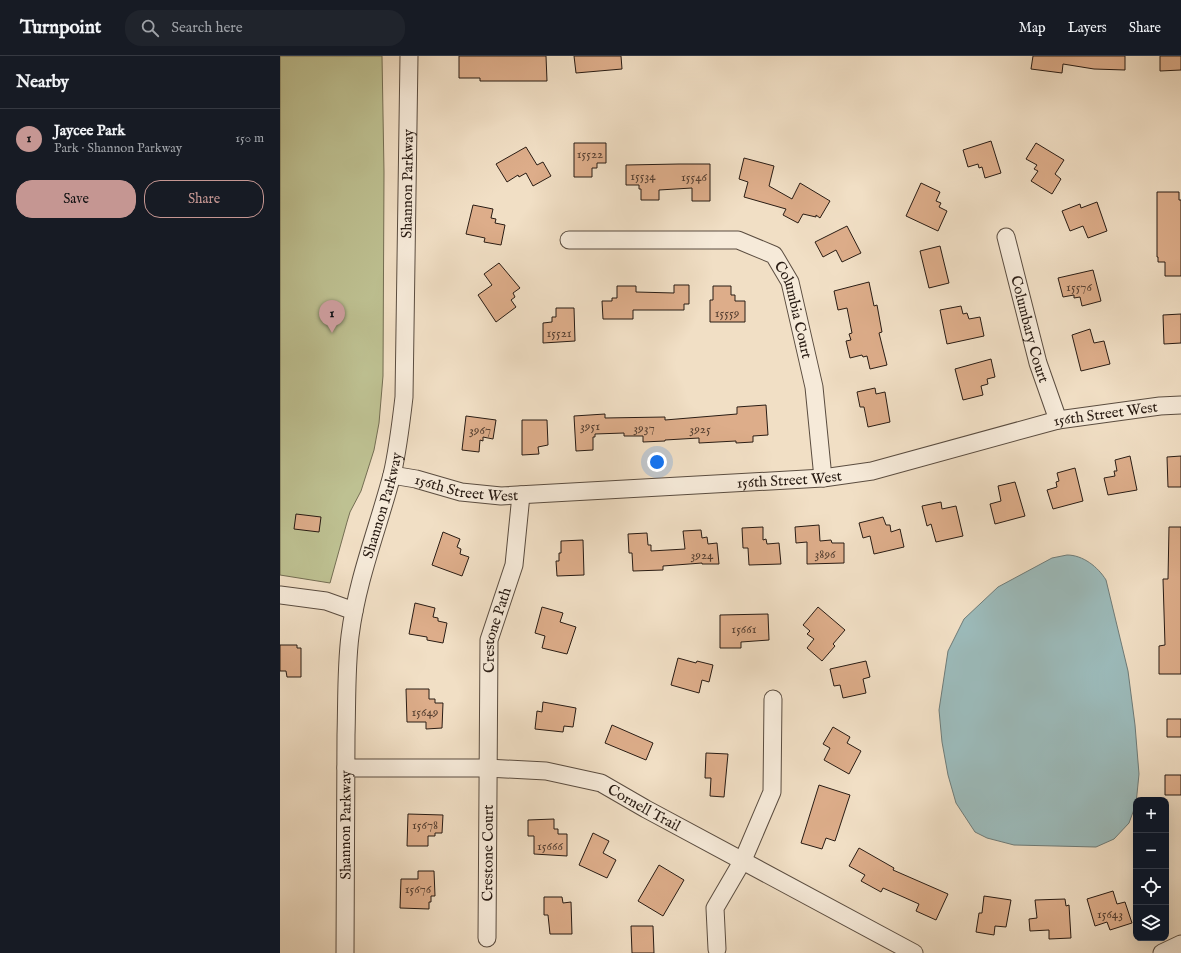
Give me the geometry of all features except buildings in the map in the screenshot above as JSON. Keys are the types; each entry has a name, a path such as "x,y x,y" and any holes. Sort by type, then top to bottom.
{"street":[{"name":"Shannon Parkway","path":"345,953 346,768 348,659 350,636 354,611 369,549 392,475 404,397 409,56"},
{"name":"Columbary Court","path":"1006,237 1038,363 1058,420"},
{"name":"Columbia Court","path":"569,240 738,240 774,255 790,282 813,380 823,478"},
{"name":"156th Street West","path":"392,475 416,479 460,492 501,496 823,478 872,471 1058,420 1160,406 1181,405"},
{"name":"Crestone Path","path":"488,768 489,640 514,565 521,495"},
{"path":"280,595 326,601 354,611"},
{"path":"717,949 715,908 743,860 772,792 773,700"},
{"name":"Cornell Trail","path":"346,768 488,768 546,771 601,783 646,809 914,953"},
{"name":"Crestone Court","path":"487,938 488,768"},
{"path":"1162,953 1181,944"}],"green space":[{"path":"280,56 382,56 384,172 383,376 379,423 374,450 361,491 350,512 330,583 280,575"}],"water":[{"path":"1067,555 1079,557 1094,566 1103,575 1106,580 1128,671 1135,725 1139,774 1137,797 1133,797 1133,812 1129,823 1114,839 1096,847 1014,845 987,838 975,832 956,803 948,775 942,742 939,710 948,651 964,619 998,587 1052,558"}],"place":[{"name":"Jaycee Park","path":"332,333"}]}
